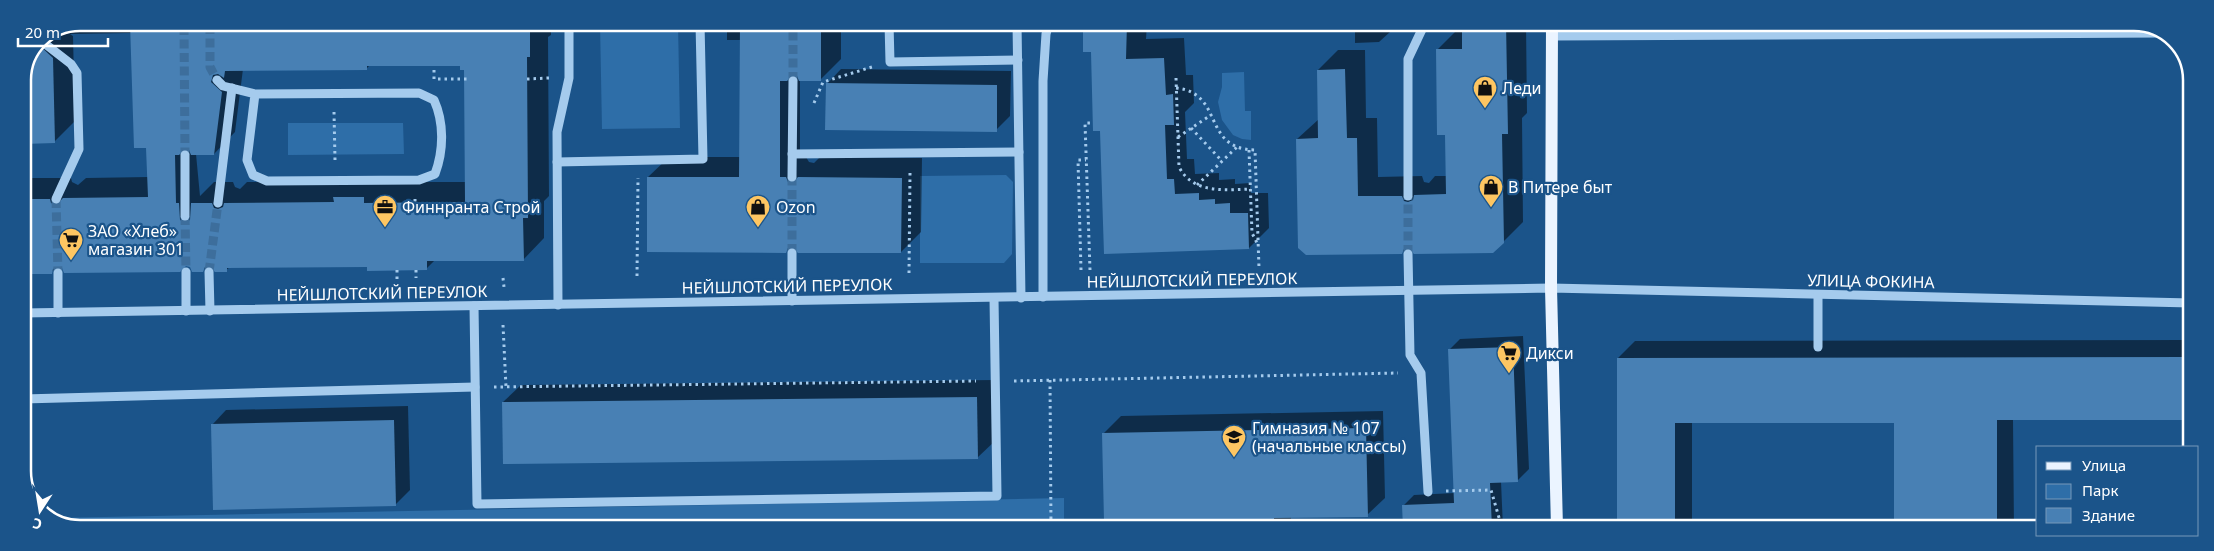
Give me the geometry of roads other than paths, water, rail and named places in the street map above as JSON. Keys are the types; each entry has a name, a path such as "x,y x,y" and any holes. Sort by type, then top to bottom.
{"main road":[{"path":"1552,31 1551,288 1557,520"}],"street":[{"path":"558,305 557,132 569,78 569,31"},
{"path":"557,162 702,159 700,31"},
{"path":"889,31 890,62 1018,60"},
{"path":"1017,31 1021,298"},
{"path":"1043,297 1043,80 1047,31"},
{"path":"1408,196 1408,59 1421,31"},
{"path":"1755,31 2146,33"},
{"path":"47,45 72,64 77,73 79,148 56,198"},
{"path":"217,80 224,86 255,94 419,93 434,100 441,114 441,158 435,174 420,180 335,181 267,181 253,175 248,160 255,94"},
{"path":"792,81 792,177"},
{"path":"218,203 232,88"},
{"path":"792,154 1019,152"},
{"path":"185,155 185,216"},
{"path":"792,253 792,301"},
{"path":"1408,254 1407,292 1410,355 1421,373 1428,492"},
{"path":"186,272 186,311"},
{"path":"210,272 210,310"},
{"path":"58,274 58,313"},
{"name":"НЕЙШЛОТСКИЙ ПЕРЕУЛОК","path":"31,314 1407,292 1551,288"},
{"name":"УЛИЦА ФОКИНА","path":"1551,288 2183,303"},
{"path":"1818,295 1818,347"},
{"path":"474,306 477,504 487,504 997,496 994,298"},
{"path":"31,399 475,387"}],"tunnel":[{"path":"184,31 185,155"},
{"path":"210,31 210,67 217,80"},
{"path":"793,31 793,81"},
{"path":"792,177 792,253"},
{"path":"1408,196 1408,254"},
{"path":"56,199 58,273"},
{"path":"209,272 218,203"},
{"path":"185,216 186,272"}],"place":[{"name":"Леди","path":"1485,109"},
{"name":"В Питере быт","path":"1491,208"},
{"name":"Финнранта Строй","path":"385,228"},
{"name":"Ozon","path":"758,228"},
{"name":"ЗАО «Хлеб» магазин 301","path":"71,261"},
{"name":"Дикси","path":"1509,374"},
{"name":"Гимназия № 107 (начальные классы)","path":"1234,458"}]}
